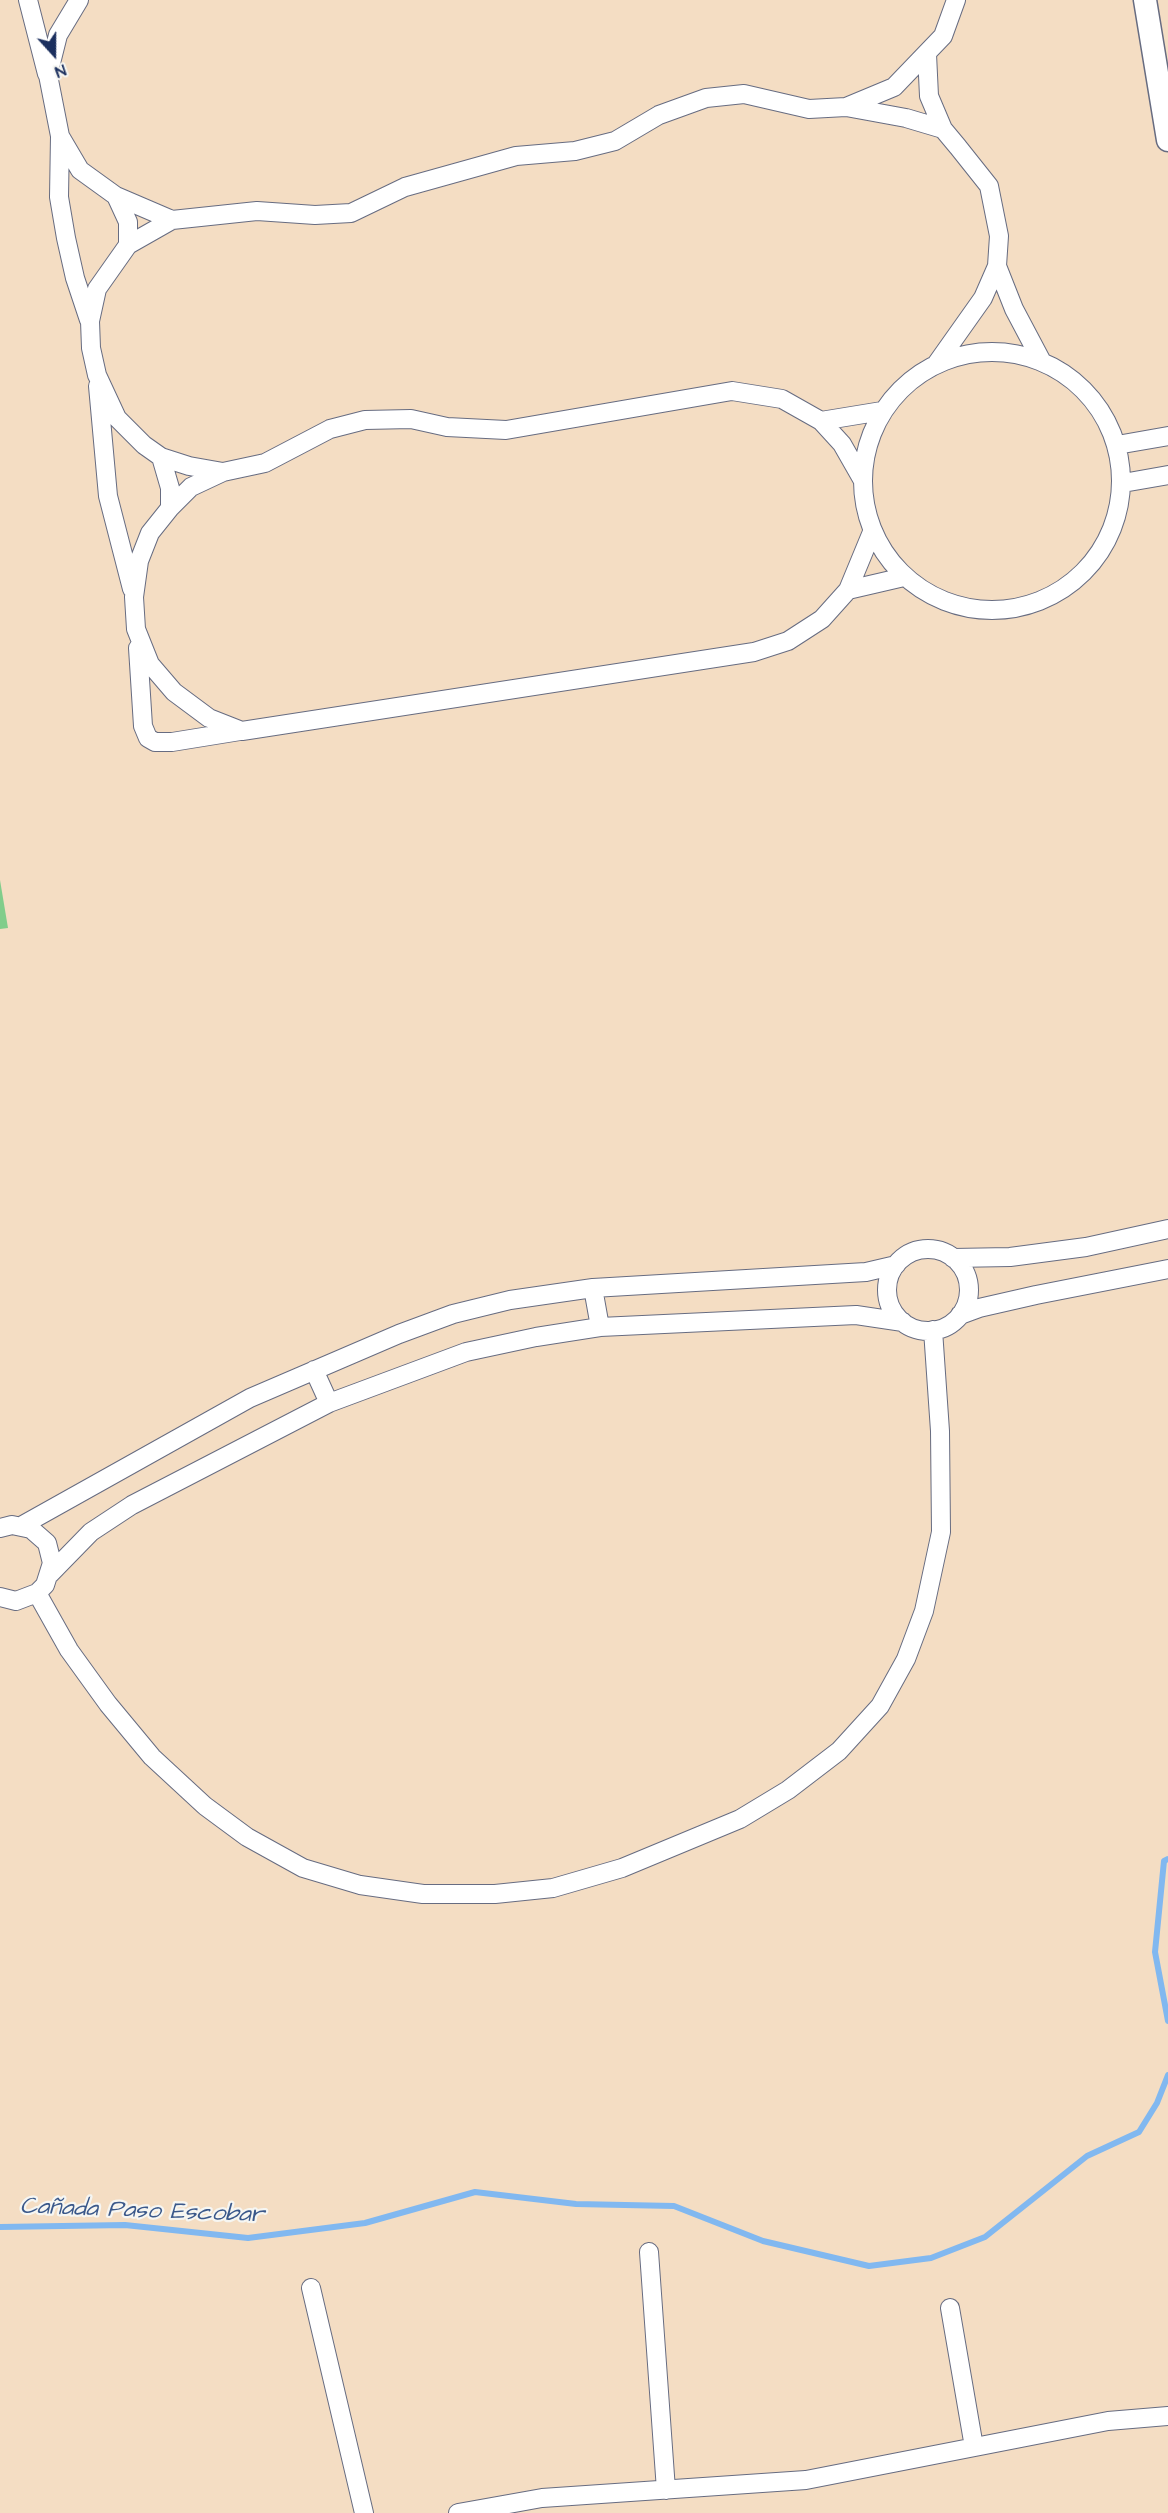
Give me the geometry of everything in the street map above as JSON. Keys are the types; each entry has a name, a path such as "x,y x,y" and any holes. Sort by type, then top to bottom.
{"street":[{"path":"28,0 48,75 60,136 59,197 66,237 75,278 90,321"},
{"path":"48,75 58,35 79,0"},
{"path":"846,106 894,87 943,36 956,0"},
{"path":"1145,0 1168,140"},
{"path":"927,54 929,96 943,129 989,186 999,236 997,266 983,298 937,363"},
{"path":"872,532 848,590 822,619 788,641 754,652 172,742 155,742 148,738 143,726 134,597 108,496 90,321 97,289 128,245 172,220 257,211 315,215 351,213 405,187 516,156 575,151 615,141 659,115 706,98 744,94 809,109 846,106 906,118 943,129"},
{"path":"60,136 80,170 116,196 172,220"},
{"path":"116,196 128,222 128,245"},
{"path":"997,266 1014,309 1041,360"},
{"path":"1006,351 1041,360 1067,374 1089,393 1106,417 1118,445 1122,483 1115,525 1094,562 1063,590 1023,607 981,611 940,600 904,578 886,557 872,532 862,479 867,444 882,411 906,383 937,363 971,353 1006,351"},
{"path":"97,375 117,418 144,445 161,457 189,466 223,472"},
{"path":"134,597 139,561 150,533 170,508 191,488 223,472 265,464 330,429 365,420 411,419 447,427 507,430 732,391 782,399 821,421 842,444 862,479"},
{"path":"821,421 882,411"},
{"path":"1118,445 1168,436"},
{"path":"161,457 170,488 170,508"},
{"path":"1122,483 1168,475"},
{"path":"848,590 875,582 904,578"},
{"path":"136,629 150,664 174,692 209,718 242,731"},
{"path":"953,1258 1010,1257 1086,1247 1168,1229"},
{"path":"21,1526 250,1398 453,1314 510,1300 593,1288 866,1272 896,1265 913,1252 923,1249 944,1252 953,1258 966,1275 969,1285 968,1295 960,1315"},
{"path":"896,1265 887,1284 887,1295 895,1314 903,1322"},
{"path":"50,1574 91,1532 132,1505 329,1403 466,1352 536,1337 600,1327 856,1315 903,1322 922,1330 933,1330 943,1328 960,1315 1015,1300 1168,1269"},
{"path":"593,1288 600,1327"},
{"path":"37,1593 69,1650 108,1704 152,1757 205,1806 247,1837 303,1868 360,1885 423,1894 495,1894 553,1888 622,1868 740,1819 788,1790 839,1751 880,1706 906,1659 924,1611 941,1532 940,1431 933,1330"},
{"path":"314,1370 329,1403"},
{"path":"0,1528 21,1526 31,1529 47,1543 52,1563 45,1585 37,1593 16,1600 0,1597"},
{"path":"649,2252 666,2490"},
{"path":"311,2288 364,2513"},
{"path":"950,2308 974,2447"},
{"path":"458,2513 666,2490 806,2480 1108,2421 1168,2416"}],"green space":[{"path":"0,880 8,928 0,929"}],"waterway":[{"name":"Cañada Paso Escobar","path":"1168,1859 1164,1861 1155,1952 1168,2021"},
{"name":"Cañada Paso Escobar","path":"0,2227 125,2225 248,2238 365,2223 475,2192 576,2204 674,2206 763,2241 869,2266 931,2258 985,2237 1087,2156 1139,2132 1157,2103 1168,2075"}]}
